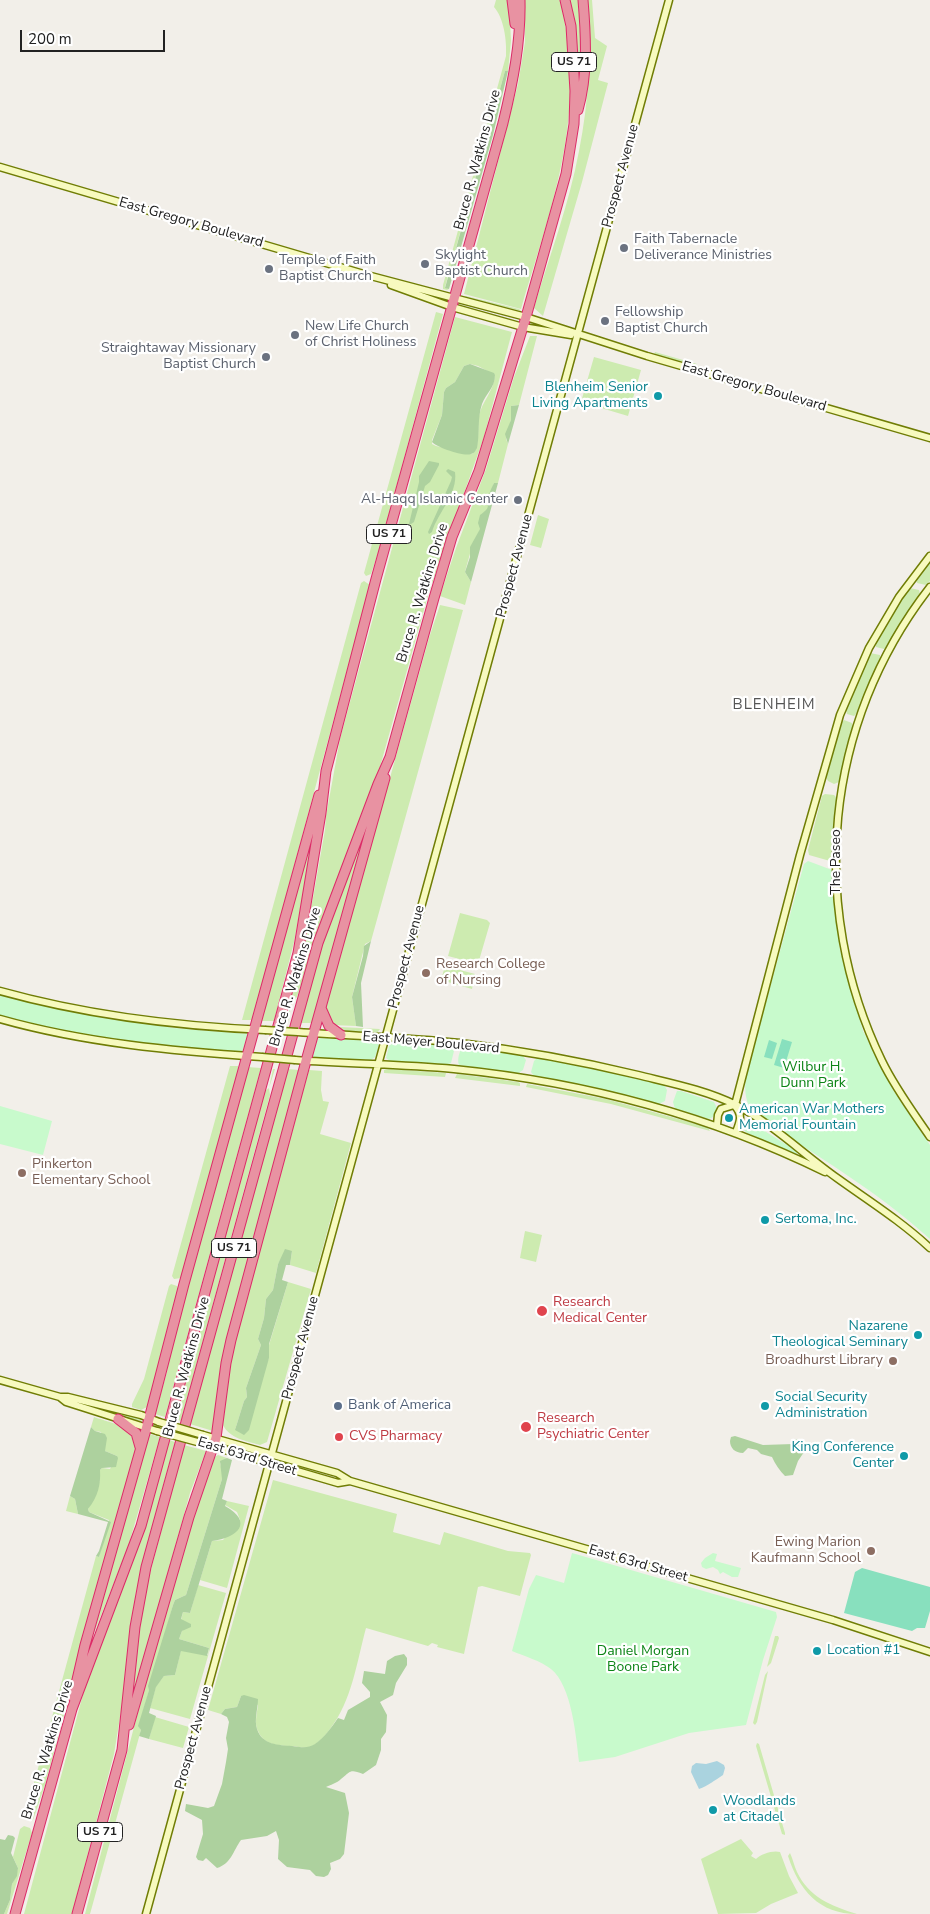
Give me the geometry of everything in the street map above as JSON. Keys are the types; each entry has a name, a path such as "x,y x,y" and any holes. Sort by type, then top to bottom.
{"highway":[{"path":"512,0 518,44"},
{"name":"Bruce R. Watkins Drive","path":"15,1914 72,1709 140,1526 290,982 300,944 322,813 326,771 376,579 503,122 512,86 518,44 520,0"},
{"name":"Bruce R. Watkins Drive","path":"77,1914 122,1750 135,1627 146,1567 318,943 390,757 452,537 480,471 566,174 574,124 574,53 571,26 565,0"},
{"path":"574,124 582,98 585,36 583,0"},
{"path":"122,1750 189,1516 214,1443 229,1348 306,1061 380,802 390,757"},
{"path":"72,1709 85,1645 148,1423 184,1284 326,771"},
{"path":"321,1007 329,1026 341,1035"},
{"path":"118,1419 136,1433 140,1447"}],"main road":[{"name":"Prospect Avenue","path":"146,1914 669,0"},
{"name":"East Gregory Boulevard","path":"0,167 381,279 526,317 578,335 930,438"},
{"name":"East Gregory Boulevard","path":"381,279 452,308 523,326 568,335 578,335"},
{"name":"The Paseo","path":"735,1105 840,715 868,648 899,597 930,556"},
{"name":"The Paseo","path":"930,587 901,629 878,672 858,720 840,791 835,866 842,943 851,980 866,1026 898,1092 930,1137"},
{"name":"East Meyer Boulevard","path":"0,991 90,1011 163,1022 460,1043 541,1055 603,1067 673,1084 735,1105 760,1120 836,1177 898,1219 930,1248"},
{"name":"East Meyer Boulevard","path":"0,1019 114,1043 156,1049 306,1061 453,1069 545,1082 616,1097 717,1125"},
{"path":"735,1105 740,1112 736,1132 717,1125 721,1109 735,1105"},
{"name":"East Meyer Boulevard","path":"736,1132 836,1177"},
{"name":"East 63rd Street","path":"0,1380 60,1397 116,1409 148,1423 157,1430 201,1443 214,1443 272,1454 337,1473 350,1481 833,1620 929,1650"},
{"name":"East 63rd Street","path":"60,1397 66,1402 118,1419 148,1423 159,1422 203,1435 214,1443 269,1463 338,1483 350,1481"}],"green space":[{"path":"496,0 509,0 511,41 508,71 505,71 445,287 449,289 447,290 443,289 443,285 506,56 504,30 500,17 494,7"},
{"path":"525,0 560,0 568,42 570,81 563,157 545,231 521,309 464,294 518,84 525,42"},
{"path":"570,0 578,0 582,64 580,75 575,26"},
{"path":"586,0 592,0 595,38 607,46 598,80 608,83 582,182 543,316 534,308 570,191 585,113 589,76"},
{"path":"505,71 508,71 493,135 449,289 445,288"},
{"path":"464,297 519,309 521,311"},
{"path":"436,312 443,314 380,547 371,574 366,576 364,573"},
{"path":"455,317 512,332 484,437 429,592 378,774 324,913 297,997 292,1002 291,995 313,898 340,739","holes":["470,364 495,375 493,386 479,416 478,441 475,451 472,454 432,444 442,415 446,388 455,382 464,366"]},
{"path":"530,336 537,336 519,405 511,406 511,420 506,439 508,444 498,483 494,483 488,501 489,507 476,540 473,543 465,572 471,582 465,605 440,596 486,469 514,377"},
{"path":"655,352 697,364 694,366 654,355"},
{"path":"594,357 641,370 628,416 581,402"},
{"path":"470,364 494,373 495,380 480,410 477,448 473,453 467,455 450,451 432,442 442,415 444,392 446,388 455,382 464,366"},
{"path":"519,405 508,444 505,434 511,420 511,406"},
{"path":"429,461 439,463 439,465 430,482 425,486 414,522 409,524 419,476"},
{"path":"448,469 455,472 454,488 432,532 429,534 428,532 451,481 452,477 446,471"},
{"path":"494,483 498,483 471,582 465,572 470,557 470,547 480,529 478,523 480,515 488,508 488,499"},
{"path":"538,515 549,519 541,548 530,545"},
{"path":"930,562 930,581 926,585 917,583 916,579"},
{"path":"364,581 370,585 253,1018 252,1020 242,1020 361,583"},
{"path":"910,588 919,590 920,594 886,647 884,649 876,647 875,643"},
{"path":"440,605 463,610 371,941 365,944 352,997 356,1026 332,1025 326,1015 326,1007 429,638"},
{"path":"870,653 880,655 880,659 856,714 854,716 847,714 846,710"},
{"path":"844,720 852,723 852,728 839,782 834,784 828,781 826,777 841,723"},
{"path":"825,794 834,795 837,798 832,858 830,861 809,855 808,850 822,796"},
{"path":"317,817 294,942 274,1021 262,1021 279,949"},
{"path":"366,829 314,1023 300,1023 322,946"},
{"name":"Wilbur H. Dunn Park","path":"808,861 832,870 840,950 863,1031 893,1090 930,1145 930,1239 867,1189 756,1116 747,1102 745,1092 746,1075 804,864"},
{"path":"460,913 487,920 490,923 478,964 448,956"},
{"path":"371,941 361,983 363,1027 356,1026 352,997 364,946"},
{"path":"445,966 475,974 472,989 441,980"},
{"path":"0,994 63,1009 174,1028 249,1034 245,1054 131,1043 79,1034 0,1016"},
{"path":"292,1002 288,1022 286,1021"},
{"path":"340,1027 380,1029 377,1033 344,1031 340,1030"},
{"path":"318,1038 374,1041 379,1045 375,1057 371,1060 315,1058 312,1056"},
{"path":"782,1039 792,1042 784,1068 774,1065"},
{"path":"769,1040 777,1043 772,1059 764,1057"},
{"path":"393,1043 451,1046 454,1051 451,1063 446,1065 390,1061 386,1058 389,1046"},
{"path":"463,1047 522,1055 526,1060 523,1070 517,1074 459,1065 460,1051"},
{"path":"537,1058 587,1067 664,1085 667,1090 665,1101 659,1104 534,1076 531,1072 534,1061"},
{"path":"230,1066 238,1066 238,1071 181,1278 174,1279 172,1276"},
{"path":"247,1067 261,1068 165,1417 155,1414 167,1372 172,1342"},
{"path":"273,1069 275,1069 269,1088"},
{"path":"287,1069 299,1070 220,1375 213,1431 190,1424"},
{"path":"309,1070 322,1071 321,1090 323,1101 329,1102 320,1134 351,1143 316,1273 290,1265 292,1251 284,1254 278,1264 273,1290 266,1299 264,1318 258,1339 261,1345 246,1388 247,1397 235,1430 269,1358 269,1345 288,1282 311,1289 267,1442 260,1445 234,1436 223,1425 229,1363"},
{"path":"384,1070 446,1073 445,1077 384,1073"},
{"path":"457,1074 518,1082 520,1086 455,1078"},
{"path":"527,1084 606,1099 704,1126 710,1131 611,1104 526,1087"},
{"path":"269,1088 270,1095 181,1421 175,1419 265,1091"},
{"path":"677,1091 714,1102 717,1108 713,1117 709,1119 675,1109 673,1102"},
{"path":"0,1106 52,1121 43,1155 0,1144"},
{"path":"744,1121 752,1123 798,1152 797,1154 747,1133 742,1128"},
{"path":"525,1231 542,1235 536,1262 520,1258"},
{"path":"285,1249 292,1251 290,1265 286,1265 282,1280 288,1282 269,1344 269,1358 249,1430 244,1435 235,1430 247,1397 246,1388 261,1345 258,1339 264,1318 266,1299 273,1290 278,1264"},
{"path":"171,1284 177,1286 179,1290 149,1403 147,1407 141,1410 132,1407 132,1404 144,1379"},
{"path":"91,1406 141,1418 141,1421 109,1413"},
{"path":"94,1417 121,1426 130,1434 136,1448 45,1785 33,1820 30,1821 25,1819 25,1816 96,1556 99,1557 109,1520 89,1512 88,1509 100,1480 100,1470 102,1468 110,1469 117,1456 105,1451 101,1432 95,1431 91,1427"},
{"path":"91,1427 95,1431 105,1434 107,1438 105,1451 118,1458 116,1467 102,1468 100,1470 98,1490 88,1509 89,1512 111,1522 99,1557 96,1556 108,1522 78,1514 75,1499 70,1496"},
{"path":"149,1434 160,1437 128,1547 89,1646"},
{"path":"735,1436 763,1445 793,1444 794,1440 799,1439 804,1443 806,1449 798,1461 793,1475 785,1476 772,1457 748,1448 743,1453 734,1450 730,1441 731,1437"},
{"path":"169,1440 175,1442 136,1592 123,1699 114,1754 72,1914 24,1914 89,1672"},
{"path":"184,1445 206,1451 190,1493 133,1698 138,1639 148,1581"},
{"path":"218,1455 227,1458 220,1463 223,1474 222,1479 186,1595 175,1600 173,1605 139,1726 141,1730 90,1914 85,1914 182,1544 213,1458"},
{"path":"227,1458 232,1460 222,1499 227,1501 225,1506 239,1518 239,1528 229,1537 212,1541 190,1613 183,1612 181,1619 191,1624 191,1627 182,1631 179,1639 209,1648 207,1656 181,1651 175,1675 164,1676 156,1687 149,1713 156,1716 149,1739 139,1736 141,1730 138,1726 149,1690 148,1686 175,1600 186,1595 222,1479 220,1461"},
{"path":"273,1480 397,1514 393,1532 440,1545 444,1532 508,1551 530,1553 520,1596 482,1586 478,1587 464,1654 437,1647 438,1645 432,1643 428,1646 366,1628 349,1693 344,1706 326,1734 316,1744 307,1748 272,1744 261,1736 257,1728 258,1705 241,1696 237,1707 225,1709 221,1714 208,1710"},
{"path":"70,1496 75,1499 78,1514 66,1511"},
{"path":"227,1501 249,1506 227,1588 200,1580 212,1541 223,1540 240,1520 237,1512 225,1505"},
{"name":"Daniel Morgan Boone Park","path":"572,1553 776,1612 777,1617 763,1660 746,1725 689,1733 615,1757 579,1762 572,1712 564,1687 558,1677 551,1669 512,1651 529,1589 536,1575 564,1583"},
{"path":"713,1553 717,1554 715,1561 741,1568 738,1577 732,1577 723,1572 720,1574 713,1567 706,1569 702,1567 701,1563"},
{"path":"862,1568 930,1587 930,1611 925,1628 917,1628 912,1631 844,1613 855,1572"},
{"path":"198,1585 226,1593 190,1719 150,1708 156,1686 164,1676 175,1675 181,1650 208,1655 209,1648 179,1639 182,1631 190,1624 181,1620 183,1612 190,1613"},
{"path":"775,1636 779,1638 771,1663 767,1667"},
{"path":"404,1654 407,1658 407,1665 396,1683 393,1695 380,1702 387,1715 386,1732 381,1739 381,1750 376,1765 363,1774 351,1772 338,1782 326,1787 345,1793 349,1813 344,1854 340,1859 330,1863 331,1869 328,1875 324,1877 316,1876 310,1870 287,1867 278,1859 279,1840 276,1831 267,1836 241,1840 229,1860 217,1868 206,1858 203,1861 198,1860 196,1857 203,1834 202,1820 185,1811 186,1804 208,1808 214,1806 222,1784 228,1749 226,1738 229,1722 227,1717 221,1714 225,1709 237,1707 241,1696 244,1695 258,1699 256,1725 259,1734 263,1738 277,1744 309,1747 321,1739 338,1718 344,1720 348,1710 370,1697 370,1692 362,1683 364,1671 385,1674 387,1661 395,1656"},
{"path":"768,1671 755,1725 753,1723 765,1675"},
{"path":"155,1717 189,1727 183,1748 149,1739"},
{"path":"757,1743 759,1744 785,1835 782,1834 756,1746"},
{"path":"24,1826 30,1828 32,1833 7,1914 4,1914 10,1900 12,1884 18,1868 13,1857 20,1829"},
{"path":"8,1835 15,1838 11,1853 18,1868 17,1876 12,1884 10,1900 4,1914 0,1914 0,1839 5,1840"},
{"path":"741,1839 753,1853 751,1856 756,1859 767,1853 780,1852 798,1893 771,1904 756,1913 718,1914 701,1859"},
{"path":"790,1853 802,1881 814,1894 838,1908 857,1914 832,1910 812,1898 798,1879 788,1856"}],"water":[{"path":"717,1761 724,1765 723,1775 699,1789 691,1772 692,1766 696,1763 706,1764"}],"place":[{"name":"Faith Tabernacle Deliverance Ministries","path":"624,248"},
{"name":"Skylight Baptist Church","path":"425,264"},
{"name":"Temple of Faith Baptist Church","path":"269,269"},
{"name":"Fellowship Baptist Church","path":"605,321"},
{"name":"New Life Church of Christ Holiness","path":"295,335"},
{"name":"Straightaway Missionary Baptist Church","path":"266,357"},
{"name":"Blenheim Senior Living Apartments","path":"658,396"},
{"name":"Al-Haqq Islamic Center","path":"518,500"},
{"name":"Research College of Nursing","path":"426,973"},
{"name":"American War Mothers Memorial Fountain","path":"729,1118"},
{"name":"Pinkerton Elementary School","path":"22,1173"},
{"name":"Sertoma, Inc.","path":"765,1220"},
{"name":"Research Medical Center","path":"542,1311"},
{"name":"Nazarene Theological Seminary","path":"918,1335"},
{"name":"Broadhurst Library","path":"893,1361"},
{"name":"Bank of America","path":"338,1406"},
{"name":"Social Security Administration","path":"765,1406"},
{"name":"Research Psychiatric Center","path":"526,1427"},
{"name":"CVS Pharmacy","path":"339,1437"},
{"name":"King Conference Center","path":"904,1456"},
{"name":"Ewing Marion Kaufmann School","path":"871,1551"},
{"name":"Location #1","path":"817,1651"},
{"name":"Woodlands at Citadel","path":"713,1810"}],"district":[{"name":"BLENHEIM","path":"774,705"}]}
